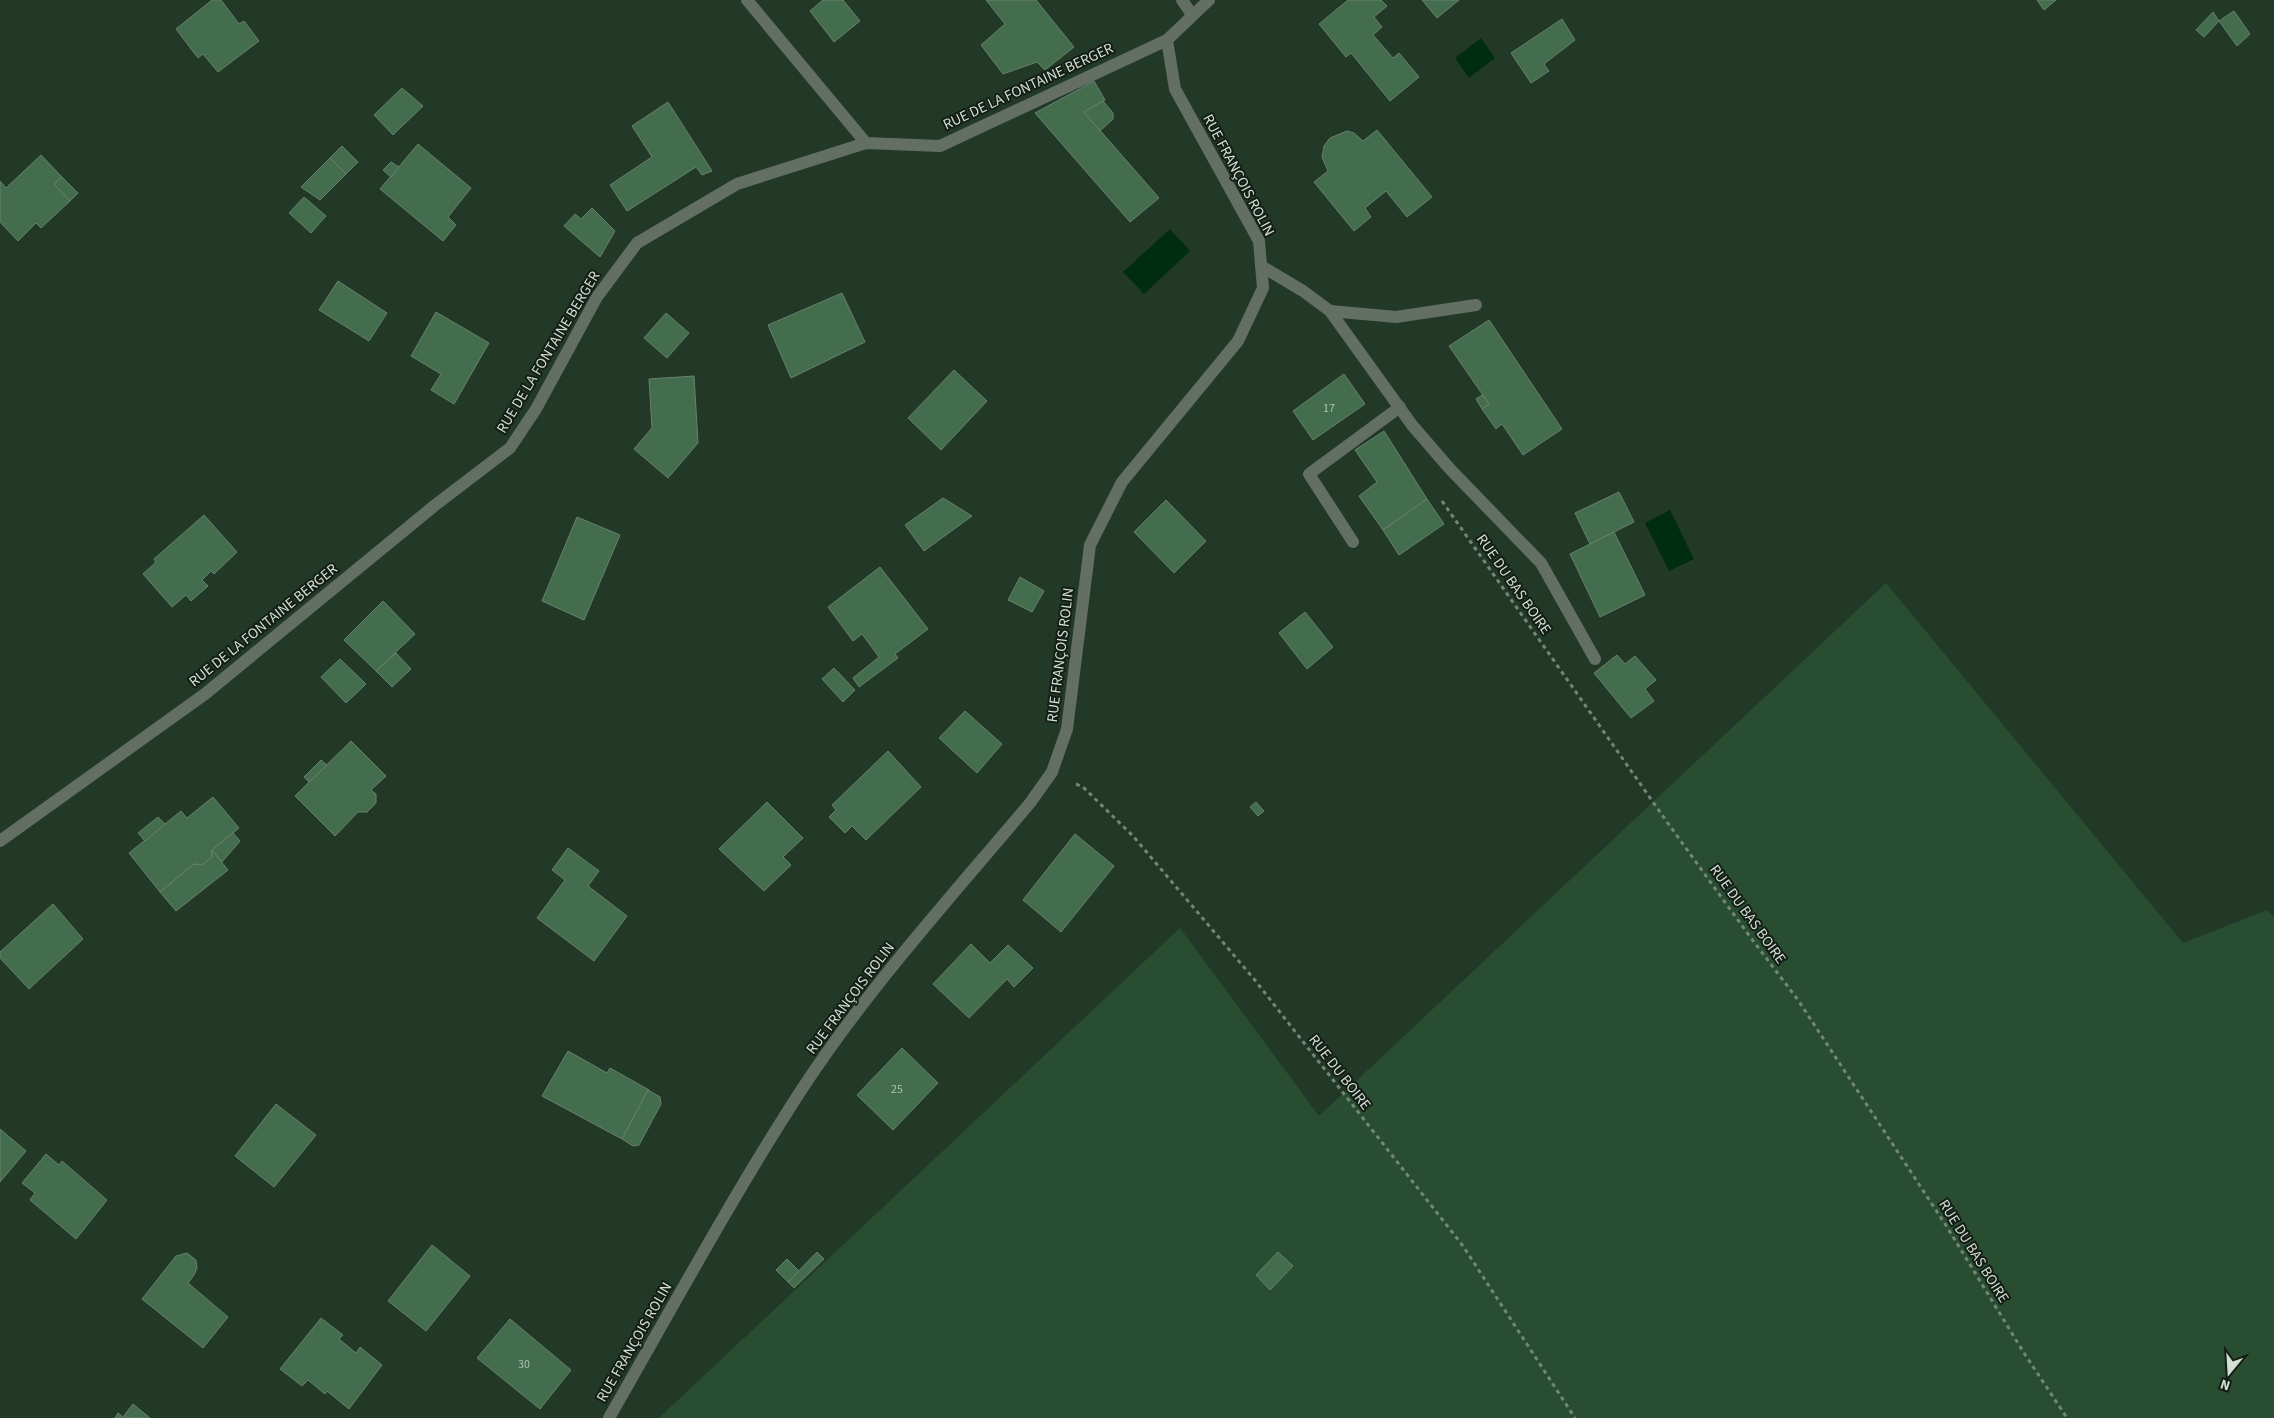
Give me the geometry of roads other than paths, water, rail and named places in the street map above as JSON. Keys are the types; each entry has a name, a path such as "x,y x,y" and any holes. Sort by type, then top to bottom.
{"street":[{"path":"747,0 866,142"},
{"path":"1182,0 1192,16"},
{"path":"1167,40 1209,0"},
{"name":"RUE DE LA FONTAINE BERGER","path":"0,841 205,694 434,506 510,448 536,409 597,297 637,243 737,184 866,142 940,146 1167,40"},
{"name":"RUE FRANÇOIS ROLIN","path":"609,1418 698,1261 800,1092 858,1010 1030,804 1052,772 1067,729 1090,545 1122,482 1238,341 1263,288 1259,241 1175,89 1167,40"},
{"path":"1261,266 1303,291 1330,311 1412,425 1450,470 1541,563 1595,659"},
{"path":"1330,311 1396,317 1476,305"},
{"path":"1353,542 1309,474 1400,407"}]}
